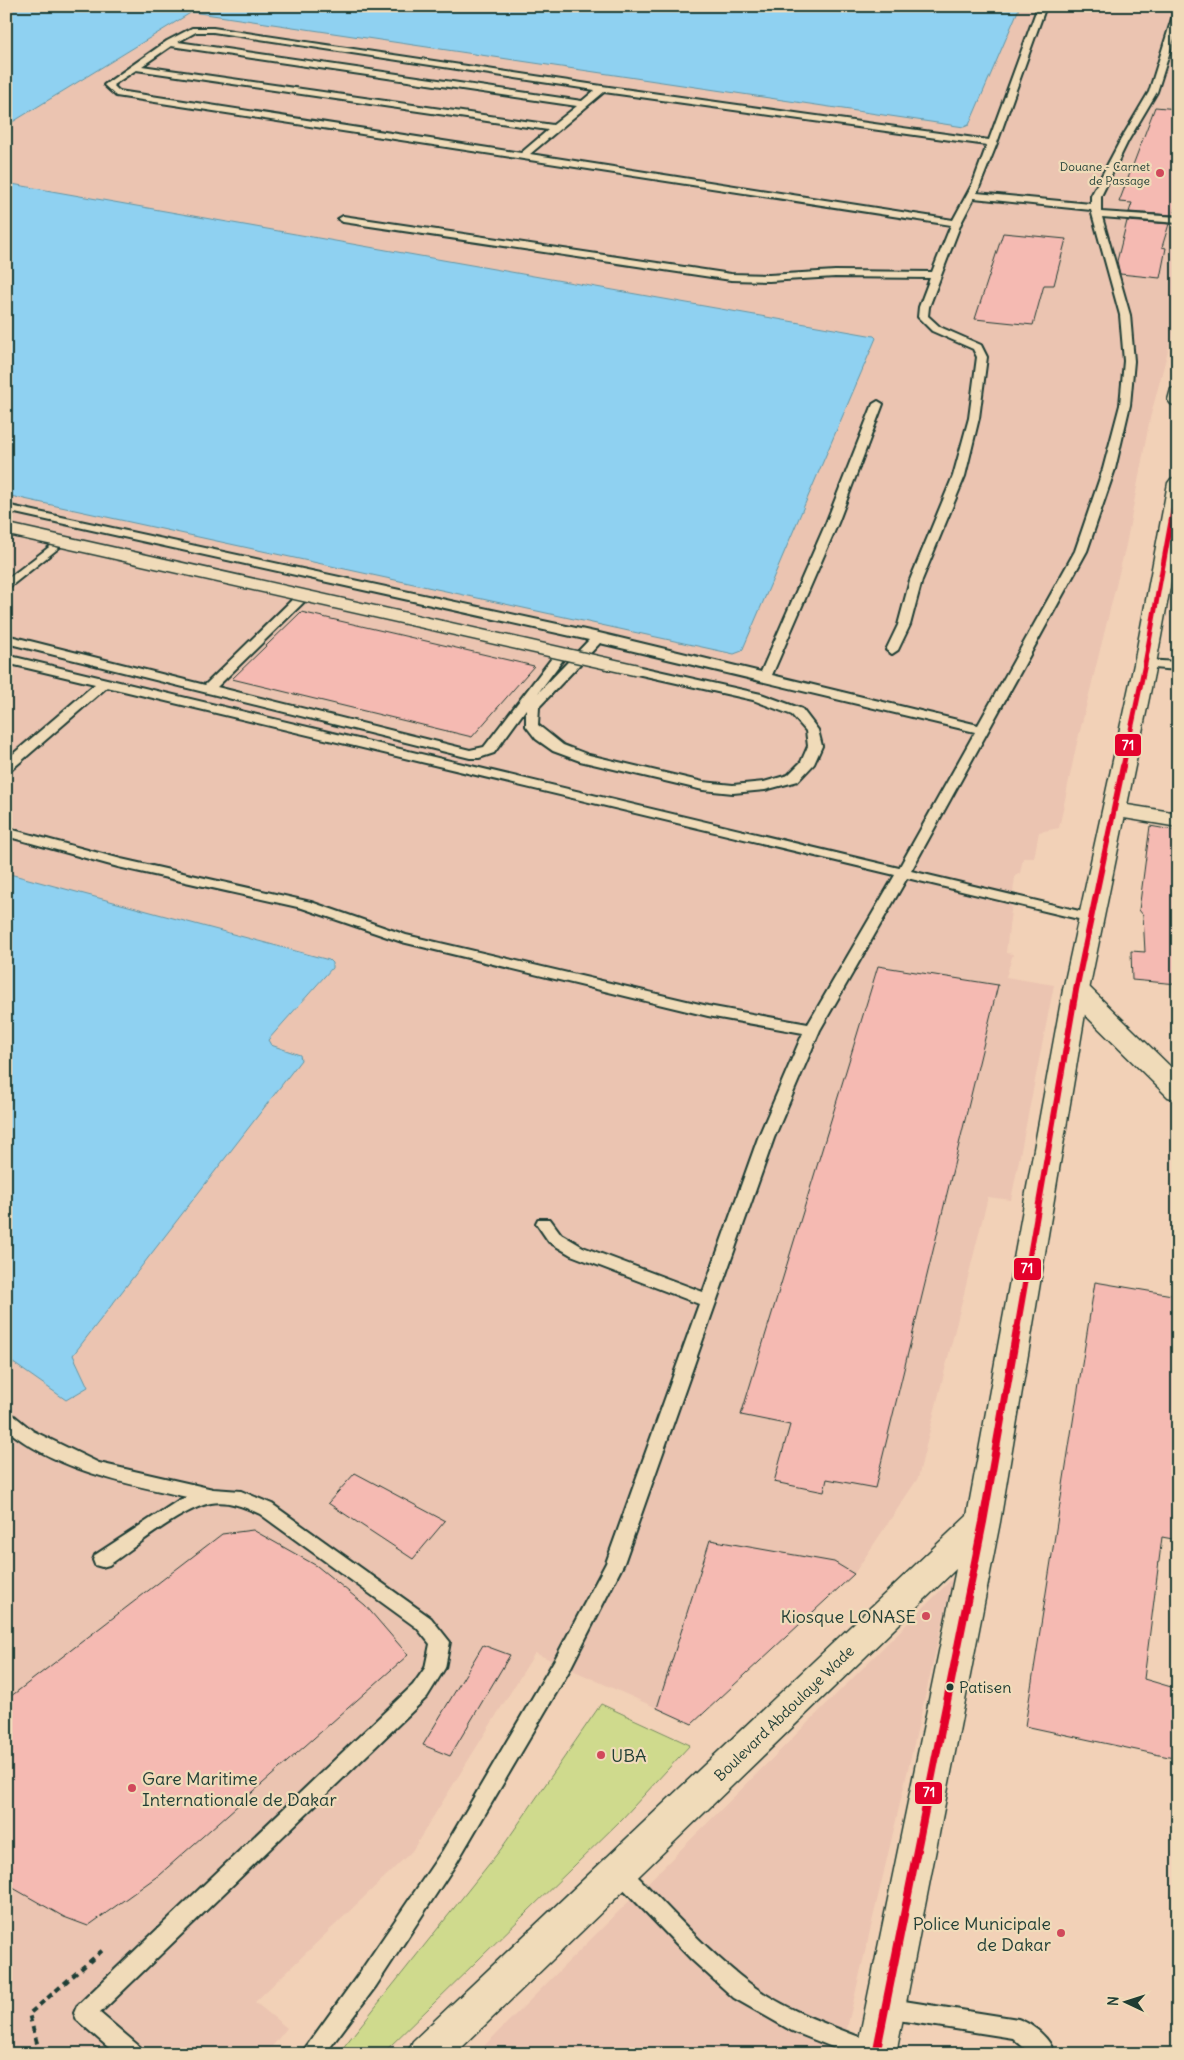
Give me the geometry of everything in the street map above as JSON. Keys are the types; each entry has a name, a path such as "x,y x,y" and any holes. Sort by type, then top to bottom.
{"street":[{"path":"1178,393 1178,400"},
{"path":"876,2054 983,1522 1076,990 1145,664 1170,571 1178,483"},
{"path":"1115,810 1178,820"},
{"path":"1076,990 1178,1091"},
{"name":"Boulevard Abdoulaye Wade","path":"427,2054 983,1522"}],"lane":[{"path":"892,650 904,625 916,580 959,476 974,418 982,357 977,347 936,329 923,317 924,307 956,223 972,195 994,143 1042,6"},
{"path":"312,2054 368,1979 450,1856 562,1665 615,1563 766,1138 812,1030 903,873 1081,550 1109,470 1125,405 1129,361 1125,315 1095,210 1096,196 1103,179 1153,92 1178,12"},
{"path":"956,223 126,94 110,90 108,85 170,44 195,30 213,30 602,89 994,143"},
{"path":"170,44 582,104"},
{"path":"134,67 555,128"},
{"path":"522,157 582,104 602,89"},
{"path":"972,195 1178,220"},
{"path":"343,219 731,278 835,274 936,275"},
{"path":"766,675 832,523 878,404"},
{"path":"6,508 595,642 766,675 983,730"},
{"path":"6,528 562,654 581,658 608,664 757,696 797,712 812,730 815,746 807,764 793,778 765,786 733,789 703,786 585,758 558,748 541,736 532,726 532,706 578,660 585,654 595,642"},
{"path":"6,586 61,541"},
{"path":"208,689 303,596"},
{"path":"6,639 479,754 489,750 562,654"},
{"path":"6,659 1091,918"},
{"path":"1145,664 1178,666"},
{"path":"6,767 104,683"},
{"path":"6,832 118,862 306,905 402,938 708,1011 812,1030"},
{"path":"544,1223 556,1238 577,1251 708,1301"},
{"path":"6,1420 27,1436 95,1469 213,1496 241,1498 274,1515 424,1623 440,1642 440,1658 433,1674 420,1691 85,2013 132,2054"},
{"path":"102,1560 185,1505 213,1496"},
{"path":"619,1871 700,1953 742,1990 800,2024 876,2054"},
{"path":"885,2008 1018,2029 1042,2049 1043,2054"}],"path":[{"path":"40,2054 29,2014 104,1949"}],"shaded area":[{"path":"6,6 1178,6 1178,313 1150,418 1126,545 1076,747 1059,828 1039,832 1034,858 1023,858 1020,873 1015,876 1006,953 1013,954 1006,977 1054,985 1011,1200 988,1197 918,1478 854,1574 692,1724 535,1653 412,1851 255,2002 287,2028 266,2054 6,2054"},
{"path":"953,1578 841,2054 476,2054"}],"green space":[{"path":"601,1704 690,1745 622,1819 382,2054 338,2054 501,1849"}],"water":[{"path":"6,6 1020,6 969,125 964,127 192,12 6,126"},
{"path":"6,183 874,336 876,338 742,651 734,654 6,495"},
{"path":"6,873 329,960 332,963 332,968 268,1040 271,1045 300,1055 301,1060 73,1355 88,1387 66,1400 9,1360 6,1361"}],"building":[{"path":"1155,107 1178,109 1178,199 1173,215 1129,212 1132,203 1119,202"},
{"path":"1127,221 1169,224 1162,247 1166,248 1160,278 1120,274 1117,261"},
{"path":"1003,233 1066,239 1054,285 1044,285 1033,325 975,319"},
{"path":"301,612 534,666 472,737 232,679"},
{"path":"1150,826 1178,831 1178,984 1132,980 1131,951 1145,952 1143,915 1139,910"},
{"path":"878,966 998,985 875,1488 827,1479 824,1492 774,1482 790,1425 741,1415"},
{"path":"1095,1282 1178,1296 1178,1540 1162,1537 1144,1679 1178,1689 1178,1759 1025,1726"},
{"path":"355,1473 445,1521 413,1559 328,1503"},
{"name":"Gare Maritime Internationale de Dakar","path":"253,1530 317,1566 365,1605 408,1655 159,1875 88,1926 64,1917 6,1884 6,1700 222,1534"},
{"path":"710,1540 834,1562 854,1574 692,1724 657,1708"},
{"path":"483,1645 510,1655 450,1756 423,1745"}],"transit line":[{"name":"71","path":"876,2054 983,1522 1076,990 1145,664 1178,483"}],"place":[{"name":"Douane - Carnet de Passage","path":"1160,173"},
{"name":"Kiosque LONASE","path":"926,1616"},
{"name":"Patisen","path":"950,1687"},
{"name":"UBA","path":"601,1755"},
{"name":"Gare Maritime Internationale de Dakar","path":"132,1788"},
{"name":"Police Municipale de Dakar","path":"1061,1933"}]}
